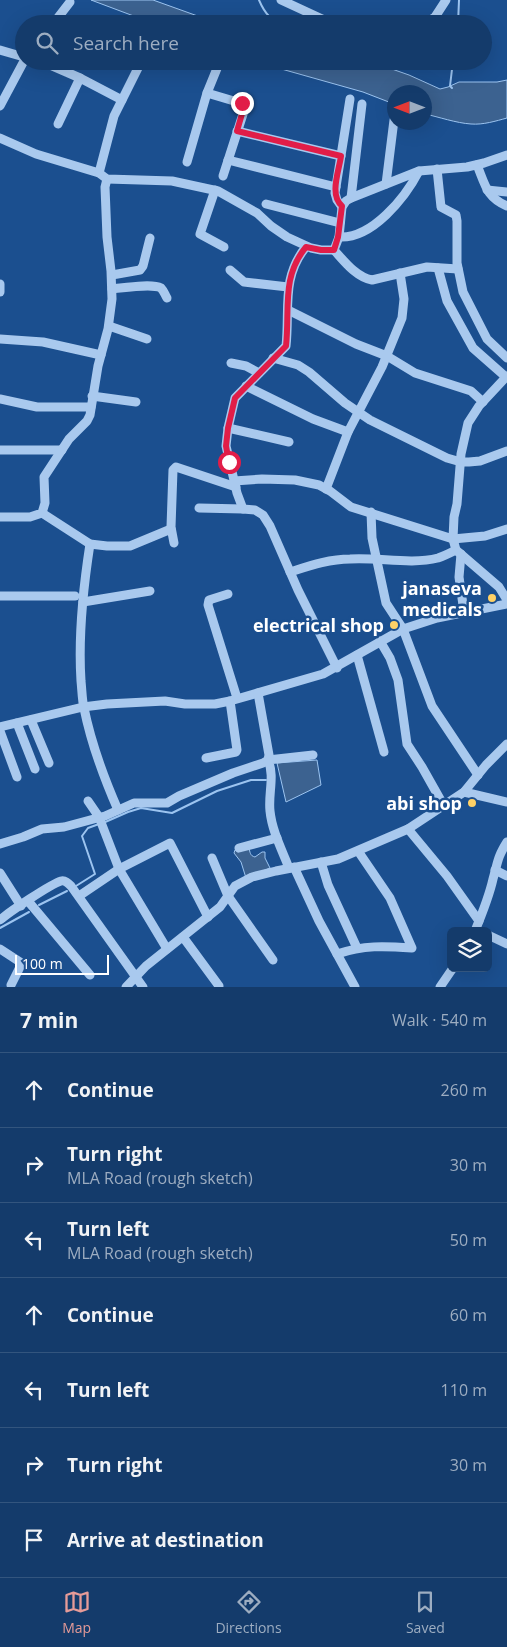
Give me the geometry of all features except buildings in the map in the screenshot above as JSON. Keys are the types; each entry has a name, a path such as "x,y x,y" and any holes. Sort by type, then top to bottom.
{"street":[{"path":"281,0 314,15"},
{"path":"436,15 446,0"},
{"path":"60,15 70,2"},
{"path":"0,50 15,54"},
{"path":"0,106 19,70"},
{"path":"62,70 122,100"},
{"path":"99,173 114,116 137,70"},
{"path":"187,162 217,70"},
{"path":"58,124 80,78"},
{"path":"208,93 244,104 222,176"},
{"path":"342,206 336,200 336,187 350,99"},
{"path":"352,198 362,104"},
{"path":"386,184 393,130"},
{"path":"237,131 341,156"},
{"path":"0,138 36,154 99,173 107,179 172,181 216,190 257,213 271,226 306,247 334,250 352,269 367,279 377,280 427,267 458,270"},
{"path":"334,250 338,237 342,206 346,201 419,171 477,165 507,154"},
{"path":"228,160 336,187"},
{"path":"477,165 487,190 497,201 507,206"},
{"path":"437,169 441,207 456,215 458,270 463,292 487,339 507,358"},
{"path":"338,237 353,236 387,214 411,188 419,171"},
{"path":"42,513 45,503 44,477 69,439 87,422 90,415 92,396 109,326 112,275 107,237 105,187 107,179"},
{"path":"216,190 200,234 224,247"},
{"path":"487,190 507,192"},
{"path":"266,204 340,223"},
{"path":"112,275 140,270 143,266 150,238"},
{"path":"243,509 226,446 235,398 286,346 288,287 296,261 306,247"},
{"path":"438,268 447,300 473,348 507,376 483,402 468,423 461,462 453,539 459,552 499,587 507,600"},
{"path":"230,270 244,282 288,287"},
{"path":"326,489 348,432 387,356 400,325 404,308 400,273"},
{"path":"0,284 0,292"},
{"path":"112,289 159,287 164,291 167,298"},
{"path":"288,310 356,344 387,356 425,377 471,391 483,402"},
{"path":"109,326 147,339"},
{"path":"0,338 43,342 101,355"},
{"path":"273,358 298,365 309,372 345,404 384,427 447,458 461,462 480,461 507,451"},
{"path":"231,363 246,366 259,373"},
{"path":"246,386 313,419 348,432"},
{"path":"92,396 136,402"},
{"path":"0,399 37,408 91,407"},
{"path":"228,428 289,442"},
{"path":"0,450 62,450"},
{"path":"174,543 171,530 172,476 173,470 176,467 235,484 262,479 295,480 319,485 351,506 453,539 485,536 507,529"},
{"path":"199,508 255,510 263,515 270,526 290,572 337,668"},
{"path":"371,512 372,538 386,603 403,629 432,706 478,775"},
{"path":"0,517 30,517 42,513"},
{"path":"42,513 90,544 130,546 171,530"},
{"path":"90,544 79,599 83,707 106,784 118,810"},
{"path":"290,572 329,561 376,558 405,561 426,560 459,552"},
{"path":"459,552 459,577 464,612"},
{"path":"0,596 79,599 150,591"},
{"path":"206,758 236,752 237,750 233,699 208,605 209,600 228,594"},
{"path":"0,727 83,707 154,701 215,704 323,674 337,668 403,629 437,618 507,604"},
{"path":"380,641 390,658 398,680 407,744 444,806"},
{"path":"357,655 384,752"},
{"path":"258,692 269,755 268,760 271,767 270,812 276,838 355,987"},
{"path":"31,720 49,763"},
{"path":"16,723 35,768"},
{"path":"0,730 16,777"},
{"path":"126,987 146,966 220,907 235,886 252,878 338,859 408,829 464,792 507,744"},
{"path":"0,844 23,838 42,829 64,827 99,817 134,804 167,803 233,773 268,760 313,755"},
{"path":"464,792 507,802"},
{"path":"88,801 99,817 120,869 167,949"},
{"path":"408,829 447,876 478,927"},
{"path":"238,848 276,838"},
{"path":"79,896 120,869 170,842 208,917"},
{"path":"478,927 497,860 507,842"},
{"path":"337,954 357,948 383,946 412,948 390,898 358,851"},
{"path":"212,858 228,896 273,960"},
{"path":"321,862 328,885 357,948"},
{"path":"495,870 507,876"},
{"path":"0,873 24,903 90,974"},
{"path":"0,920 24,903 62,881 66,882 72,886 143,987"},
{"path":"492,936 507,944"},
{"path":"183,937 219,986"},
{"path":"0,948 20,962 21,965 11,985"},
{"path":"440,987 450,972"}],"water":[{"path":"91,0 153,0 195,15 131,15"},
{"path":"285,70 395,70 431,85 387,85 387,101 363,92"},
{"path":"507,80 507,118 480,124 432,116 432,85 440,89 459,82 497,82"},
{"path":"317,760 321,785 286,802 277,763"},
{"path":"249,848 251,855 255,857 265,852 265,858 270,868 246,878 241,862 234,853 235,850 238,852"}],"waterway":[{"path":"259,0 268,15"},
{"path":"458,15 459,0"},
{"path":"452,70 450,86 452,88"},
{"path":"103,823 141,808 172,813 217,791 251,780 266,780"},
{"path":"76,886 95,874 82,836 88,828 99,824"},
{"path":"39,905 67,891"},
{"path":"0,928 29,912"}],"place":[{"name":"janaseva medicals","path":"492,598"},
{"name":"electrical shop","path":"394,625"},
{"name":"abi shop","path":"472,803"}],"route":[{"path":"229,462 226,446 235,398 286,346 288,287 296,261 306,247 334,250 338,237 342,206 336,200 335,193 341,156 237,131 244,107 242,103"}]}
